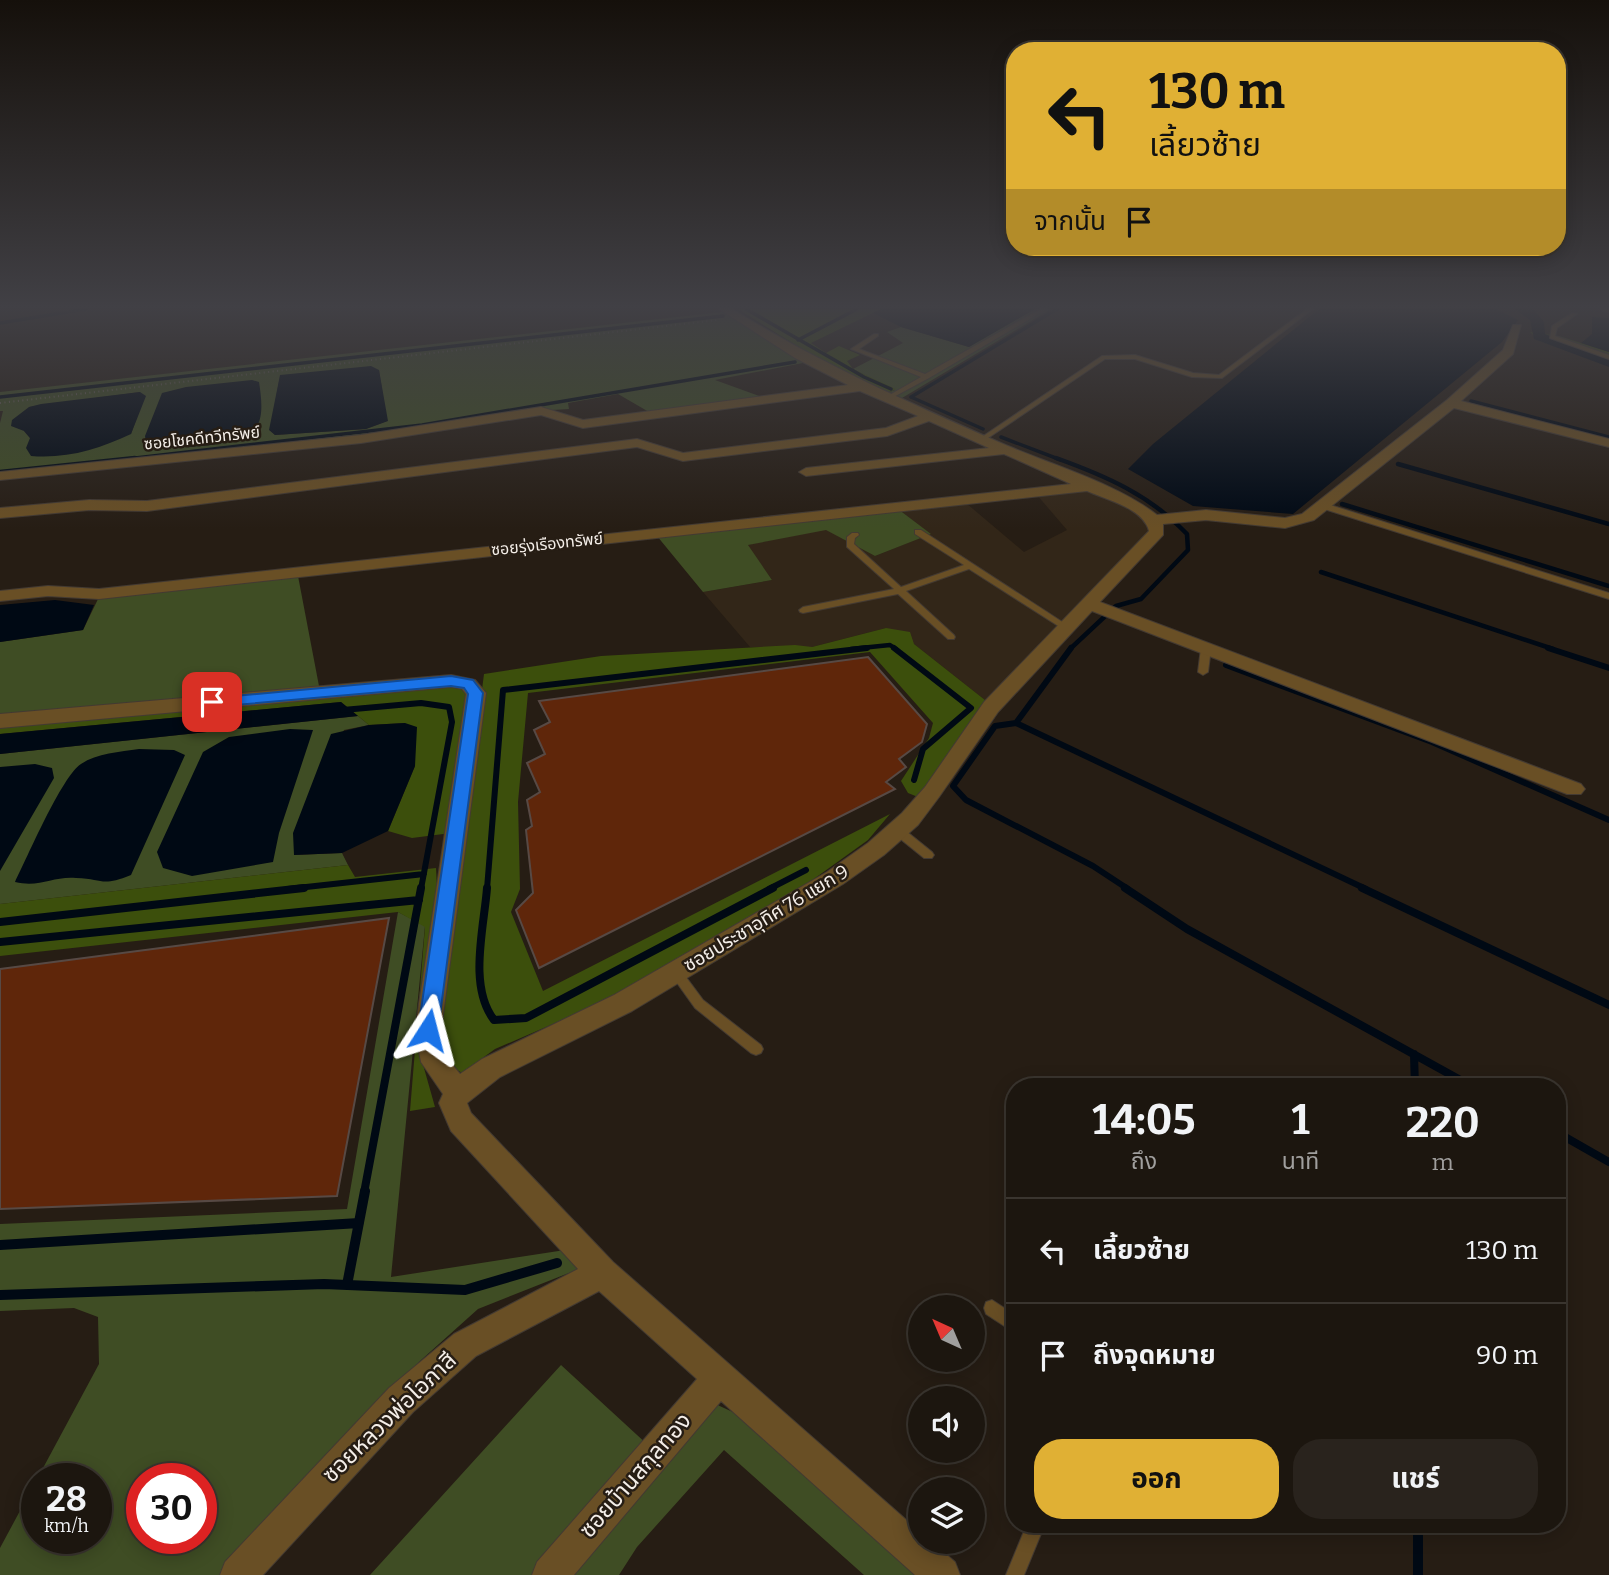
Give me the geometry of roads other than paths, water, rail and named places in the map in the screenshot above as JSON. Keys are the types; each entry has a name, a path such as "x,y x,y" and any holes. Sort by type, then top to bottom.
{"street":[{"path":"853,382 1094,486 1137,507 1154,520 1206,515 1284,523 1297,522 1324,506 1474,382"},
{"name":"ซอยโชคดีทวีทรัพย์","path":"0,477 361,439 541,411 550,412 565,422 583,424 862,387"},
{"path":"1452,403 1609,443"},
{"path":"0,513 89,505 147,506 637,443 646,443 668,456 683,457 887,432 913,425 929,416"},
{"path":"806,472 1007,449"},
{"name":"ซอยรุ่งเรืองทรัพย์","path":"0,596 48,591 99,594 1094,486"},
{"name":"ซอยประชาอุทิศ 76 แยก 9","path":"457,1091 491,1068 623,1003 835,878 897,830 932,792 991,706 1153,539 1158,526 1154,520"},
{"path":"1090,604 1574,789"},
{"path":"0,722 451,681 468,684 476,693 428,1030 434,1062 457,1091 453,1103 461,1122 602,1273 942,1575"},
{"name":"ซอยหลวงพ่อโอภาสี","path":"238,1575 338,1464 401,1400 464,1345 602,1273"},
{"name":"ซอยบ้านสกุลทอง","path":"550,1575 721,1376"}],"lane":[{"path":"888,398 918,382"},
{"path":"982,439 1066,382"},
{"path":"1324,506 1609,596"},
{"path":"918,532 1066,627"},
{"path":"855,535 851,537 850,545 951,638"},
{"path":"803,610 898,590 969,566"},
{"path":"1203,672 1206,648"},
{"path":"897,830 928,855"},
{"path":"676,972 699,1004 756,1049"},
{"path":"992,1308 1006,1318"},
{"path":"1015,1575 1032,1533"}],"waterway":[{"path":"0,397 129,382"},
{"path":"118,460 422,425 674,382"},
{"path":"876,382 891,389"},
{"path":"935,382 911,397 983,429"},
{"path":"1471,401 1609,437"},
{"path":"1001,437 1061,460"},
{"path":"0,472 135,458"},
{"path":"1056,458 1126,488 1158,508 1187,534 1188,550 1141,599 1116,606 1071,648"},
{"path":"1398,464 1609,524"},
{"path":"1342,504 1609,586"},
{"path":"1321,572 1553,649"},
{"path":"851,649 890,645 896,649"},
{"path":"487,889 503,690 867,648"},
{"path":"894,648 971,708 923,749 914,780"},
{"path":"1016,723 1071,648"},
{"path":"1548,648 1609,668"},
{"path":"1226,665 1432,742 1609,820"},
{"path":"343,710 421,703 449,707 452,722 424,874"},
{"path":"1016,723 1366,889"},
{"path":"1016,723 995,726 953,786 966,800 1093,866 1128,889"},
{"path":"769,889 806,870"},
{"path":"288,889 424,874"},
{"path":"421,889 424,874"},
{"path":"0,922 304,888"},
{"path":"419,900 421,888"},
{"path":"487,888 480,974 486,1006 494,1020 526,1018 773,888"},
{"path":"1125,888 1187,929 1414,1054"},
{"path":"1362,888 1609,1005"},
{"path":"0,942 419,900"},
{"path":"364,1193 419,900"},
{"path":"1414,1054 1457,1078"},
{"path":"1414,1054 1415,1078"},
{"path":"1566,1138 1609,1162"},
{"path":"359,1223 365,1191"},
{"path":"0,1245 359,1223"},
{"path":"347,1285 359,1223"},
{"path":"347,1285 465,1290 557,1263"},
{"path":"0,1295 347,1285"},
{"path":"1418,1533 1418,1575"}]}
